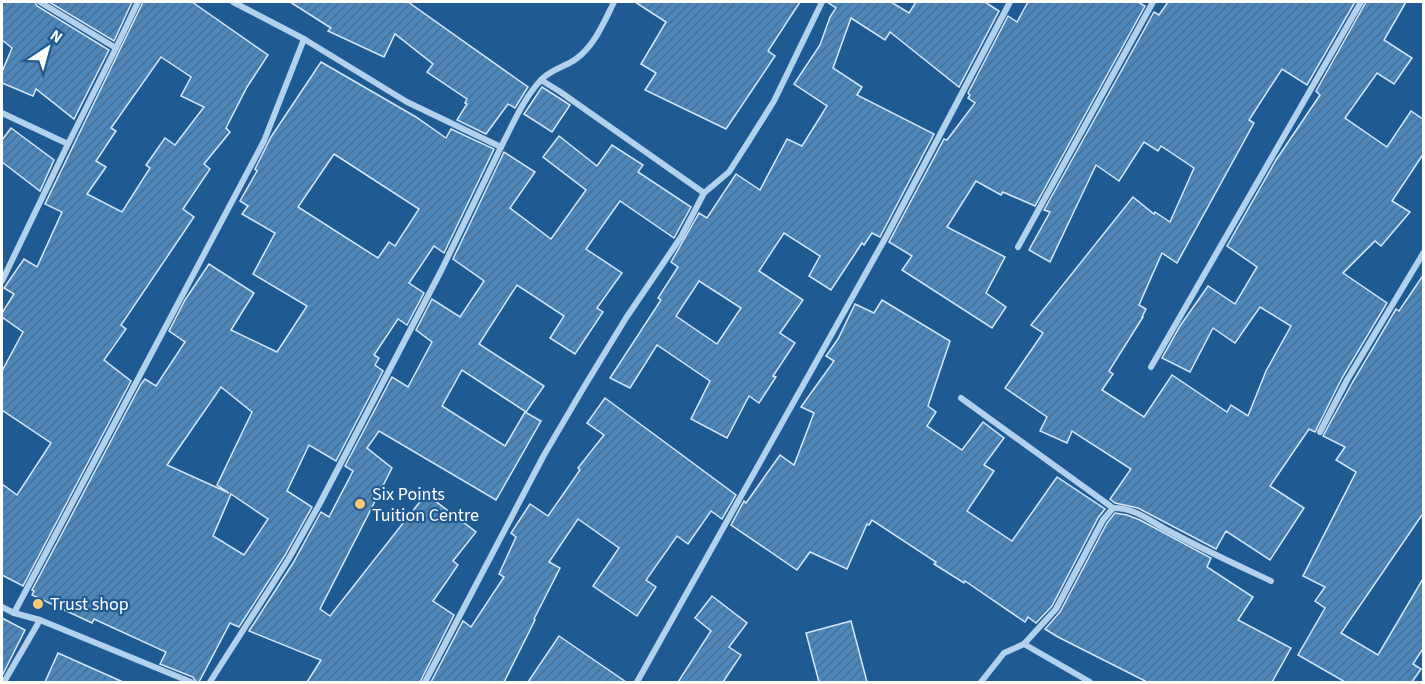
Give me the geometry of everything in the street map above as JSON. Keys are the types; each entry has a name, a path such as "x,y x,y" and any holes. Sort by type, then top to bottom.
{"street":[{"path":"40,2 116,48"},
{"path":"2,280 138,2"},
{"path":"233,2 304,39 407,102 501,147"},
{"path":"210,682 288,560 319,505 442,269 524,103 541,80 586,50 596,38 614,2"},
{"path":"425,682 544,455 626,318 681,237 704,193 729,172 763,118 822,2"},
{"path":"637,682 886,237 1010,2"},
{"path":"1018,247 1153,2"},
{"path":"1151,367 1361,2"},
{"path":"14,613 264,141 304,39"},
{"path":"541,80 704,193"},
{"path":"2,113 68,144"},
{"path":"1320,432 1347,380 1424,252"},
{"path":"961,398 1113,508 1125,508 1141,514 1167,531 1271,581"},
{"path":"981,682 1004,653 1024,644 1056,609 1103,520 1113,508"},
{"path":"2,607 40,620 191,682"},
{"path":"4,682 40,620"},
{"path":"1024,644 1090,682"}],"building":[{"path":"2,2 35,2 37,6 109,50 74,119 36,89 33,96 2,83 2,72 12,48 2,40"},
{"path":"49,2 132,2 114,41"},
{"path":"143,2 192,2 268,55 247,87 226,128 230,132 204,164 210,169 183,209 194,217 121,325 126,329 104,360 131,381 23,586 2,575 2,484 17,495 51,443 2,410 2,371 23,332 2,317 2,313 14,294 4,288 24,259 37,267 62,212 45,204","holes":["161,57 191,77 181,96 204,107 175,145 165,138 146,165 150,168 122,212 87,194 106,167 96,161 116,131 111,128"]},
{"path":"290,2 408,2 528,87 515,108 508,104 486,134 457,120 467,104 465,103 467,99 427,72 433,64 395,34 384,57 328,31 331,28"},
{"path":"635,2 800,2 768,51 775,56 726,129 645,90 656,73 641,64 666,22"},
{"path":"827,2 891,2 909,13 916,2 985,2 999,11 959,87 890,32 885,40 851,18 833,68 862,87 857,95 934,134 880,237 872,233 864,245 862,243 831,290 809,276 820,256 784,233 759,271 803,300 780,333 795,343 773,376 776,377 759,403 749,396 727,438 691,419 710,381 657,345 630,388 610,378 661,300 658,298 678,267 671,262 699,213 707,218 736,174 760,190 787,139 802,146 827,106 794,84 820,45 830,17 836,8","holes":["699,281 741,308 717,344 676,316"]},
{"path":"1028,2 1138,2 1145,6 1035,206 1003,192 1001,195 976,181 947,227 1005,257 986,293 1006,307 992,328 902,270 912,256 889,242 944,139 947,140 975,103 968,98 970,95 968,93 1008,16 1017,22"},
{"path":"1168,2 1355,2 1307,85 1282,69 1249,120 1254,123 1177,263 1162,253 1139,305 1146,309 1143,317 1109,371 1113,374 1102,390 1144,417 1172,375 1227,412 1231,405 1248,416 1266,371 1291,326 1260,307 1235,343 1213,328 1190,372 1162,358 1180,326 1208,286 1235,304 1257,267 1227,246 1276,160 1320,95 1316,91 1366,2 1406,2 1384,40 1412,58 1394,84 1377,73 1345,118 1387,147 1411,111 1424,120 1424,153 1392,201 1410,212 1381,246 1375,241 1343,273 1387,303 1342,378 1315,432 1309,429 1270,486 1304,508 1270,560 1226,531 1216,549 1138,508 1115,503 1110,499 1131,469 1072,431 1067,443 1040,431 1047,417 1005,388 1043,333 1031,325 1133,197 1154,214 1155,212 1170,222 1194,168 1161,146 1158,151 1144,142 1119,181 1096,165 1050,262 1029,250 1050,212 1044,210 1154,12 1159,15"},
{"path":"321,62 416,117 446,138 451,129 494,149 444,253 434,246 409,283 424,293 407,325 398,319 374,355 379,358 375,365 383,371 336,461 309,445 287,491 312,507 284,557 239,627 230,623 199,682 196,682 193,677 160,664 166,652 94,619 92,623 32,595 34,591 32,590 141,384 145,379 156,386 185,342 169,331 185,300 209,264 254,293 231,330 277,352 307,306 253,274 275,233 242,214 248,206 240,201 257,171 255,169 271,137","holes":["334,154 419,209 395,246 389,242 378,258 298,207","221,387 252,412 217,485 229,493 167,465","231,494 268,519 244,555 213,536"]},
{"path":"542,87 570,105 552,132 524,114"},
{"path":"11,128 54,160 40,191 2,162 2,140"},
{"path":"559,136 597,166 612,145 643,165 638,172 691,207 674,238 620,201 586,249 622,273 597,308 603,312 575,354 550,338 564,316 517,285 479,344 544,386 526,412 462,370 442,406 505,446 525,412 541,421 496,500 379,431 367,448 392,468 320,609 330,616 426,494 476,532 453,561 458,565 433,601 454,615 420,682 307,682 321,660 249,631 293,563 321,512 329,517 353,471 345,466 392,377 408,387 432,342 416,330 432,299 460,317 484,281 453,259 504,152 535,172 510,208 551,239 586,190 543,157"},
{"path":"1424,274 1424,512 1341,633 1378,655 1424,577 1424,647 1413,664 1421,669 1412,682 1345,682 1298,655 1325,608 1315,601 1325,587 1303,576 1356,472 1336,460 1345,447 1323,436 1396,309 1399,311"},
{"path":"882,300 950,341 928,406 936,412 927,426 962,450 983,422 1004,438 984,465 994,471 967,511 1012,541 1057,477 1105,509 1098,518 1052,606 1036,623 1028,617 1025,622 965,581 964,583 934,564 936,562 872,520 869,525 867,524 847,569 810,552 797,570 731,525 744,501 746,503 780,455 794,465 814,413 801,407 834,361 826,356 838,339 855,304 874,313"},
{"path":"605,398 736,495 722,519 711,511 688,544 677,536 646,580 656,587 637,616 593,586 619,548 578,519 549,562 560,568 504,682 431,682 463,621 471,627 504,577 499,574 516,537 511,533 530,504 548,516 580,470 578,468 604,435 587,423"},
{"path":"1115,513 1140,520 1211,558 1207,567 1253,597 1238,620 1291,648 1272,682 1147,682 1045,629 1060,612 1107,523"},
{"path":"712,596 747,623 729,647 741,655 723,682 678,682 711,631 695,618"},
{"path":"2,618 25,630 2,676"},
{"path":"851,621 867,682 819,682 806,633"},
{"path":"559,636 626,682 528,682"},
{"path":"58,653 123,682 45,682"}],"place":[{"name":"Six Points Tuition Centre","path":"360,504"},
{"name":"Trust shop","path":"38,604"}]}
